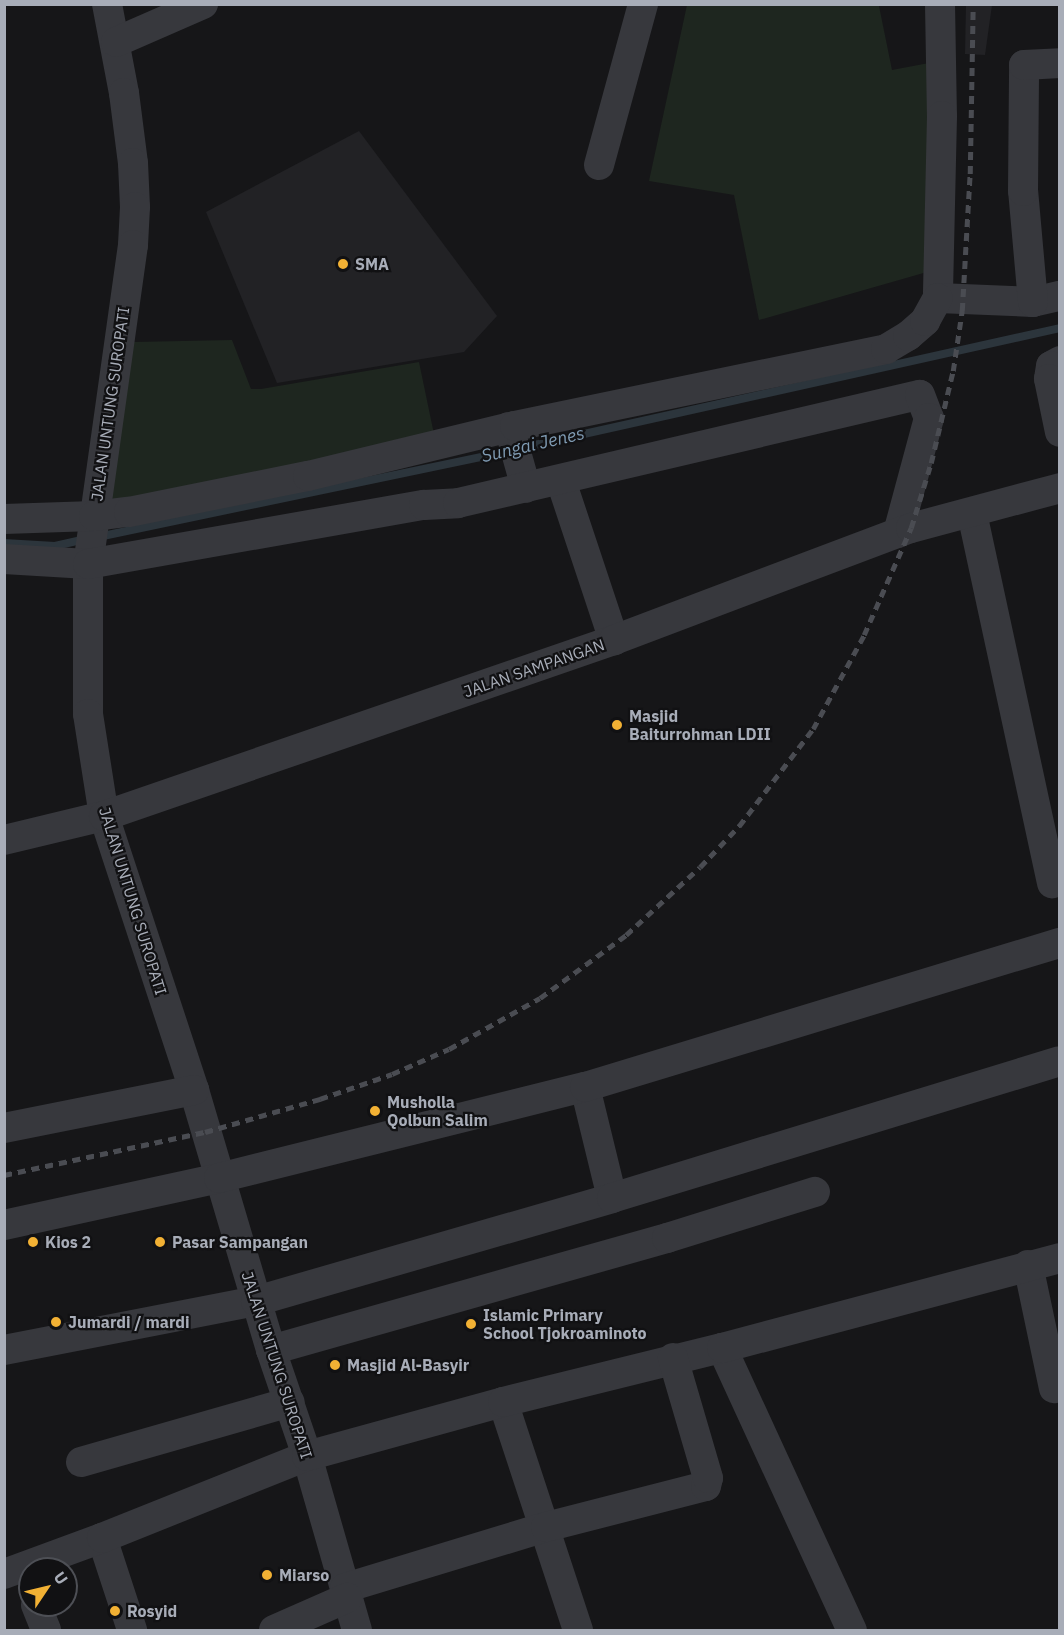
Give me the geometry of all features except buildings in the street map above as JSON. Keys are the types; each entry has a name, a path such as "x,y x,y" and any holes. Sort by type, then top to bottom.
{"street":[{"name":"JALAN UNTUNG SUROPATI","path":"107,4 116,42 133,163 133,245 88,562 88,714 104,816 194,1090 271,1350 307,1456 357,1630"},
{"path":"116,42 203,4"},
{"path":"4,519 93,519 308,476 516,454 886,349 908,336 925,321 938,298 942,116 940,4"},
{"path":"599,165 642,9"},
{"path":"938,298 1046,299 1023,191 1024,65 1059,63"},
{"path":"1059,360 1051,366 1050,379 1059,432"},
{"path":"561,481 920,395 929,418 898,533"},
{"path":"516,454 561,481 614,640"},
{"path":"4,559 88,562 424,505 459,503 516,454"},
{"name":"JALAN SAMPANGAN","path":"4,840 104,816 614,640 898,533 1059,488"},
{"path":"972,513 1052,883"},
{"path":"4,1225 219,1178 585,1087 1059,943"},
{"path":"4,1350 256,1301 612,1198 1059,1061"},
{"path":"585,1087 612,1198"},
{"path":"4,1128 194,1090"},
{"path":"271,1350 668,1238 815,1192"},
{"path":"60,1557 102,1538 307,1456 503,1402 673,1358 722,1348 1059,1258"},
{"path":"1028,1265 1054,1388"},
{"path":"722,1348 852,1630"},
{"path":"274,1630 346,1593 546,1527 706,1486 708,1478 673,1358"},
{"path":"81,1462 290,1402"},
{"path":"503,1402 578,1630"},
{"path":"102,1538 132,1630"}],"shaded area":[{"path":"687,5 879,6 892,70 929,63 927,272 759,320 734,195 649,181"},
{"path":"966,5 992,5 985,55 965,54"},
{"name":"SMA","path":"359,131 497,316 464,352 277,383 206,212"},
{"path":"232,340 251,389 419,362 435,439 107,503 134,342"}],"waterway":[{"name":"Sungai Jenes","path":"521,448 1060,328"},
{"name":"Sungai Jenes","path":"98,537 509,451"},
{"name":"Sungai Jenes","path":"4,543 55,546 86,539"}],"railway":[{"path":"4,1175 205,1132 320,1099 392,1074 449,1049 540,998 626,935 700,867 739,826 813,729 864,635 911,528 931,463 953,371 962,311 970,174 973,4"}],"place":[{"name":"SMA","path":"343,264"},
{"name":"Masjid Baiturrohman LDII","path":"617,725"},
{"name":"Musholla Qolbun Salim","path":"375,1111"},
{"name":"Kios 2","path":"33,1242"},
{"name":"Pasar Sampangan","path":"160,1242"},
{"name":"Jumardi / mardi","path":"56,1322"},
{"name":"Islamic Primary School Tjokroaminoto","path":"471,1324"},
{"name":"Masjid Al-Basyir","path":"335,1365"},
{"name":"Miarso","path":"267,1575"},
{"name":"Rosyid","path":"115,1611"}]}
